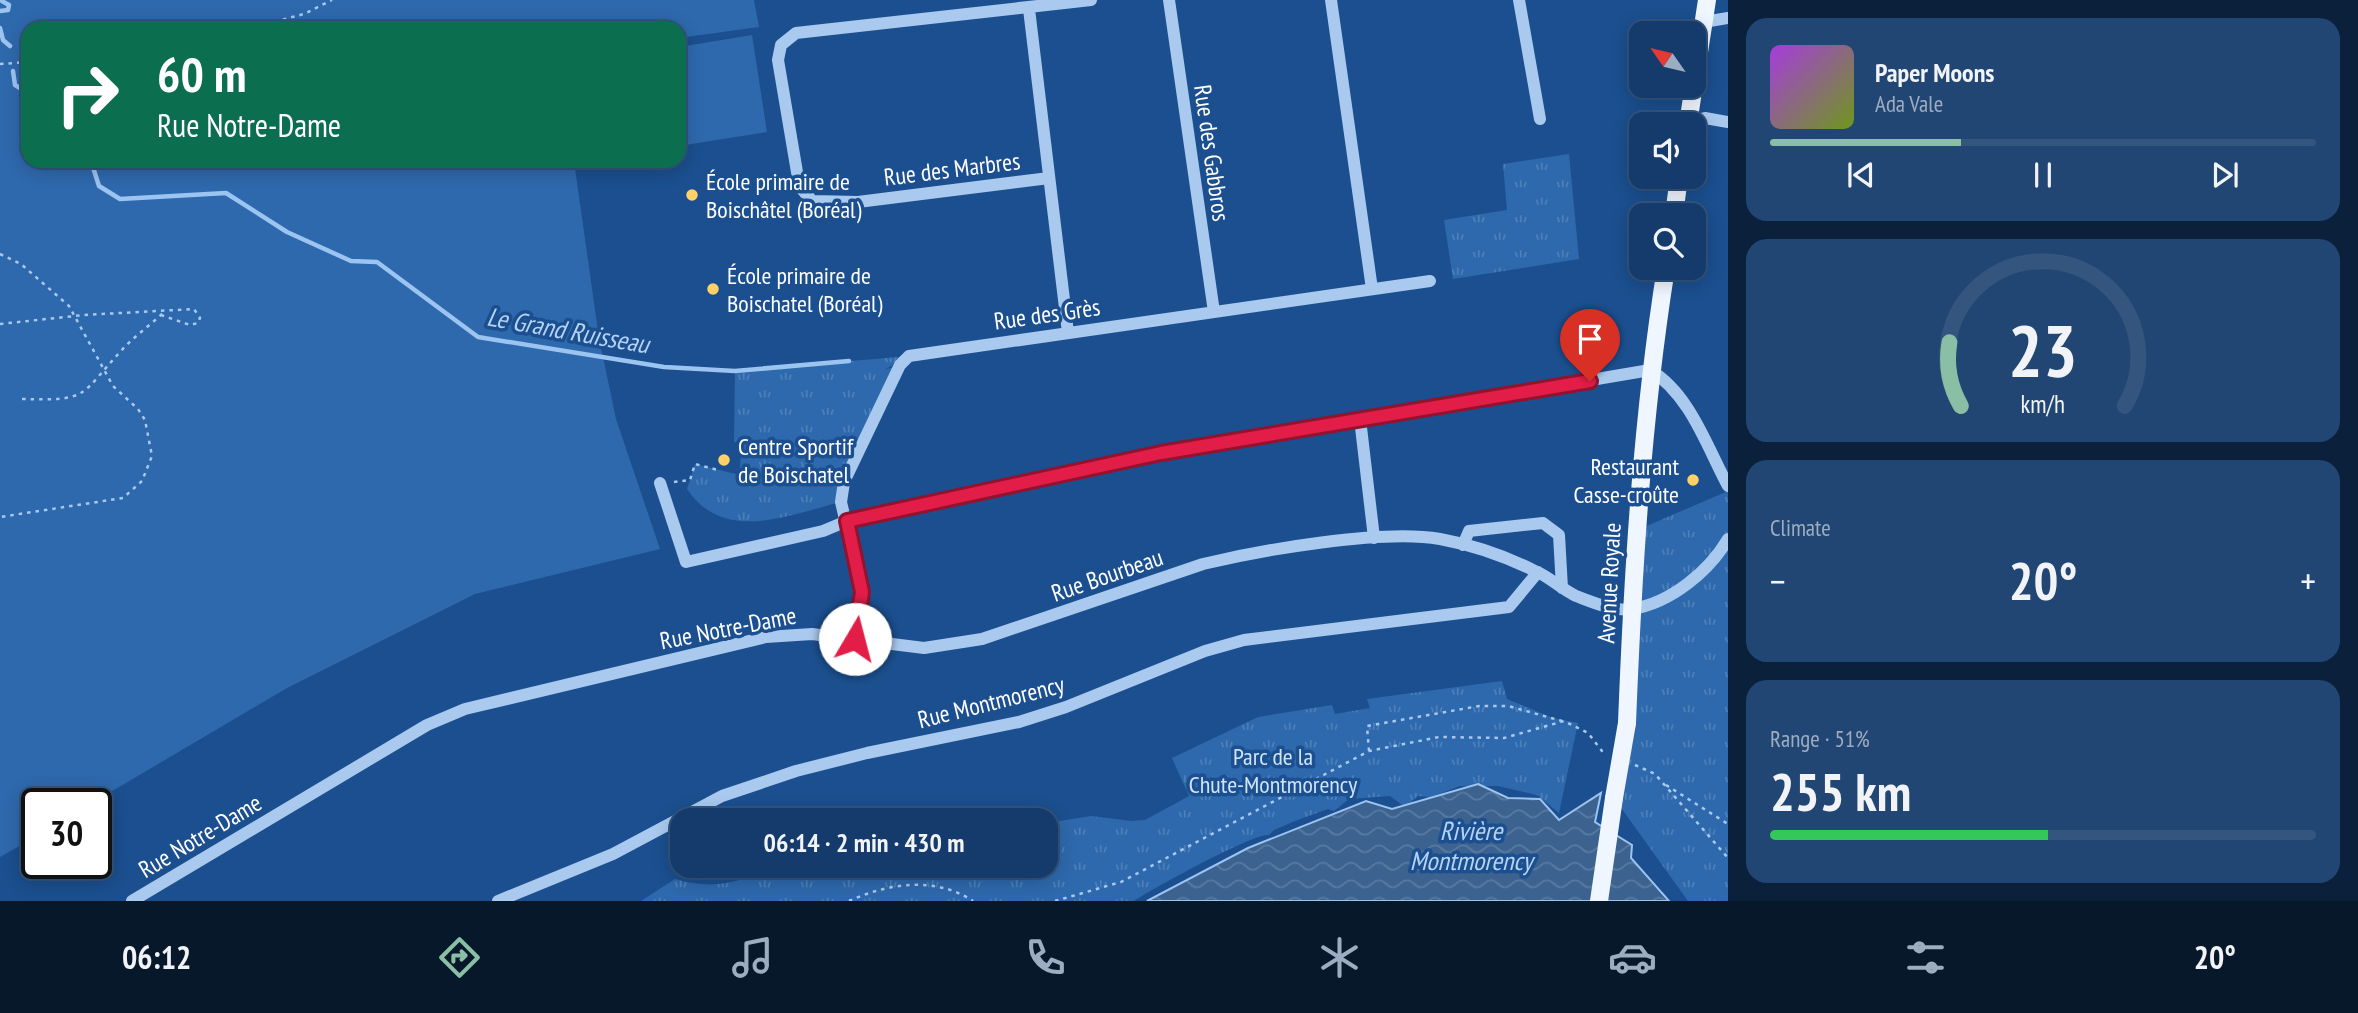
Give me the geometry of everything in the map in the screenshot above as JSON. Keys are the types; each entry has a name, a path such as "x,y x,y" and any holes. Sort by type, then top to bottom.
{"main road":[{"path":"1704,21 1707,0"},
{"name":"Avenue Royale","path":"1599,901 1627,723 1634,531 1650,370 1663,280"}],"street":[{"path":"1068,332 1029,9 1091,0"},
{"name":"Rue des Gabbros","path":"1169,0 1213,312"},
{"path":"1331,0 1372,289"},
{"path":"1519,0 1540,119"},
{"name":"Rue des Marbres","path":"1029,9 796,33 781,45 778,60 798,178 801,188 811,201 858,202 1049,178"},
{"path":"1706,22 1728,18"},
{"path":"1706,118 1728,122"},
{"name":"Rue des Grès","path":"847,521 841,502 844,482 888,387 900,365 909,356 1430,281"},
{"path":"660,483 686,562 823,531 847,521 1161,453 1650,370 1668,381 1679,394 1728,486"},
{"path":"1360,419 1374,538"},
{"path":"847,521 862,592 855,639"},
{"path":"1463,545 1469,531 1543,523 1559,535 1562,588"},
{"name":"Rue Bourbeau","path":"855,639 924,648 982,639 1203,564 1238,555 1374,538 1438,538 1490,552 1538,572 1562,588 1609,607 1631,610"},
{"path":"1631,610 1657,601 1693,580 1728,539"},
{"name":"Rue Montmorency","path":"498,901 613,854 722,796 796,771 1019,722 1066,707 1205,651 1244,640 1509,607 1538,572"},
{"name":"Rue Notre-Dame","path":"138,899 427,725 465,709 766,637 812,634 855,639"}],"path":[{"path":"277,21 304,14 332,0"},
{"path":"0,64 21,62"},
{"path":"0,254 21,264 43,281 76,316 104,373 145,420 152,456 142,481 123,498 112,502 0,517"},
{"path":"0,324 76,316 194,309 200,318 198,323 190,325 161,315"},
{"path":"22,399 59,399 80,395 104,373 122,350 166,311"},
{"path":"660,483 690,480 695,464 719,470"},
{"path":"1369,751 1367,726 1479,706 1508,706 1564,721 1588,733 1604,755"},
{"path":"1055,901 1121,882 1369,751 1439,737 1504,738 1564,721"},
{"path":"1632,763 1655,774 1728,858"},
{"path":"1663,784 1728,824"},
{"path":"849,901 877,888 924,884 958,891 973,901"}],"green space":[{"path":"0,0 754,0 759,27 686,37 686,21 21,21 21,168 575,168 599,338 616,419 660,549 475,594 287,688 112,791 112,788 21,788 21,845 0,857"},
{"path":"752,35 767,132 686,145 686,46"},
{"path":"1569,154 1579,259 1453,279 1444,220 1507,210 1503,164"},
{"path":"909,356 884,370 900,365 841,502 779,518 738,521 719,516 702,506 687,489 695,464 740,475 741,443 734,442 735,371"},
{"path":"1728,491 1728,901 1688,901 1614,798 1635,531"},
{"name":"Parc de la Chute-Montmorency","path":"1502,681 1507,699 1553,718 1578,723 1559,813 1537,795 1498,786 1460,786 1431,797 1418,796 1405,807 1390,796 1349,799 1334,811 1328,809 1295,821 1269,835 1224,852 1134,901 641,901 675,879 698,884 722,884 744,878 1058,878 1058,821 1091,816 1145,820 1189,796 1172,758 1258,717 1332,705 1335,714 1370,708 1367,699"}],"water":[{"name":"Rivière Montmorency","path":"1478,784 1508,798 1540,799 1559,820 1601,793 1595,822 1632,845 1631,858 1669,901 1147,901 1248,848 1366,801 1392,809"}],"waterway":[{"name":"Le Grand Ruisseau","path":"0,0 9,5 8,10 0,11"},
{"name":"Le Grand Ruisseau","path":"0,28 3,40 10,46"},
{"name":"Le Grand Ruisseau","path":"13,71 15,85 21,89"},
{"name":"Le Grand Ruisseau","path":"93,168 99,186 120,199 226,193 287,232 351,261 377,262 478,337 664,367 735,371 849,361"}],"place":[{"name":"École primaire de Boischâtel (Boréal)","path":"692,195"},
{"name":"École primaire de Boischatel (Boréal)","path":"713,289"},
{"name":"Centre Sportif de Boischatel","path":"724,460"},
{"name":"Restaurant Casse-croûte","path":"1693,480"}],"route":[{"path":"855,639 862,592 847,521 1161,453 1590,381"}]}
